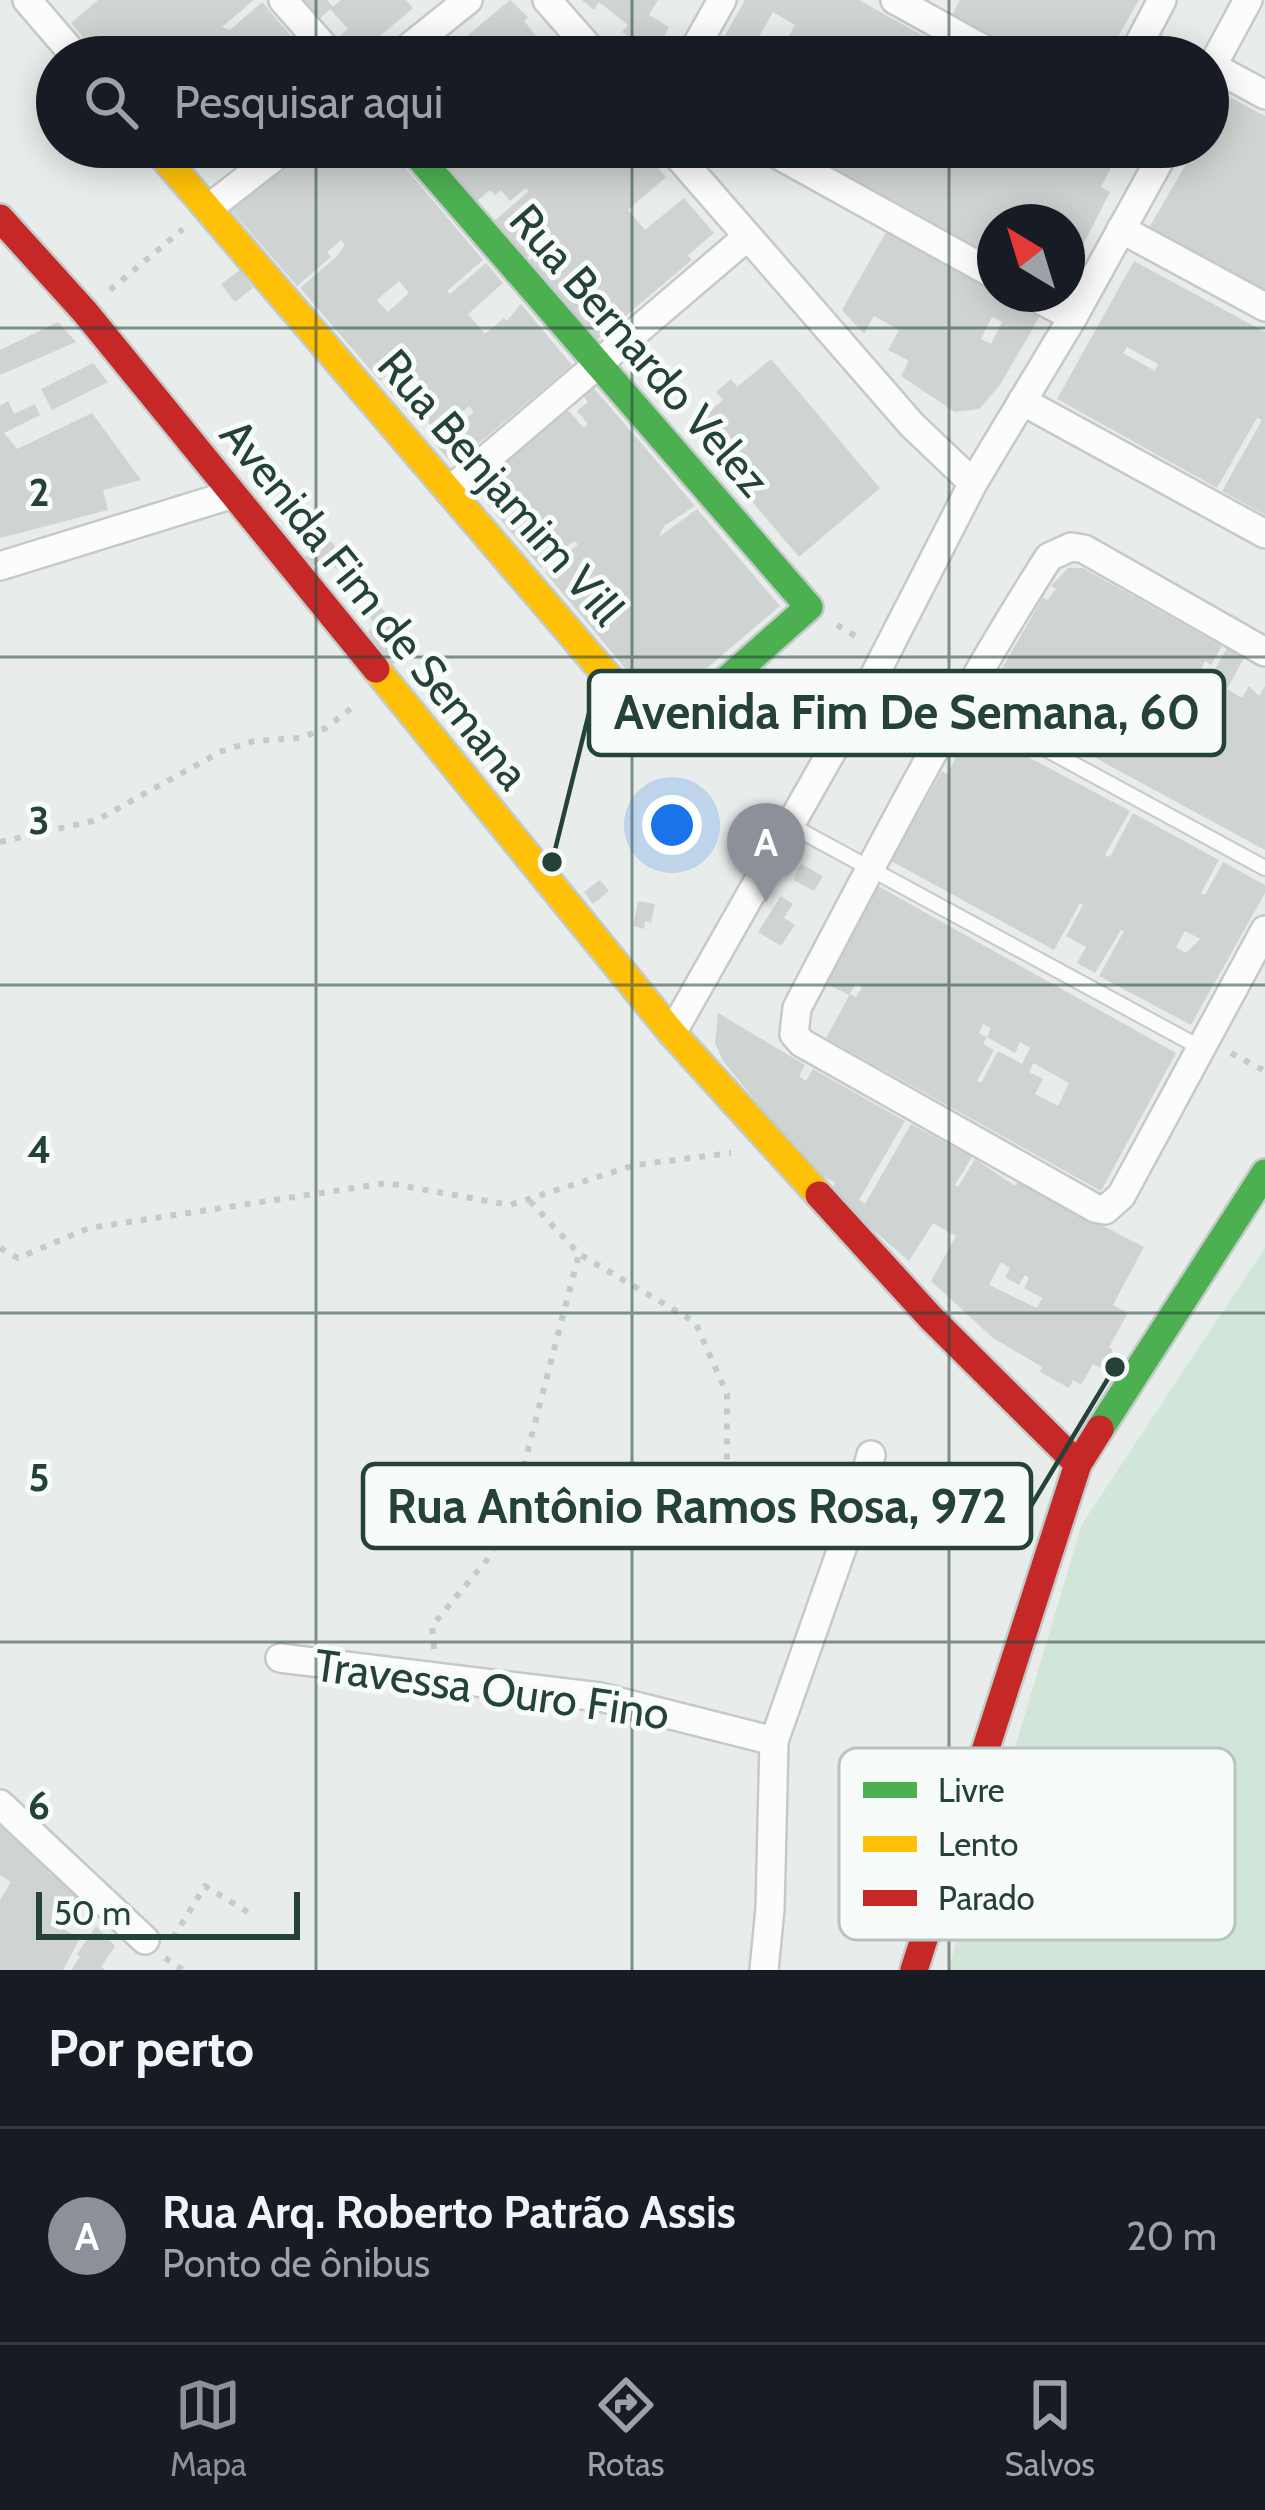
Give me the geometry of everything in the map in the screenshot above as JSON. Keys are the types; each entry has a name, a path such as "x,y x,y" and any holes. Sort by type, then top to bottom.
{"street":[{"path":"27,0 58,36"},
{"path":"283,0 315,36"},
{"path":"424,36 468,0"},
{"path":"547,0 579,36"},
{"path":"702,36 722,0"},
{"path":"895,0 960,36"},
{"path":"1143,36 1162,0"},
{"path":"1229,36 1249,0"},
{"path":"1229,79 1265,95"},
{"name":"Rua Benjamim Vill","path":"174,168 638,711 659,729 672,728 683,720 808,607"},
{"path":"209,208 260,168"},
{"name":"Rua Bernardo Velez","path":"428,168 808,607"},
{"path":"688,168 912,425 974,483"},
{"path":"802,168 977,265"},
{"path":"671,1033 886,654 974,483 1155,168"},
{"name":"Avenida Fim de Semana","path":"0,218 85,312 671,1033 931,1318 1078,1464"},
{"path":"1121,229 1265,308"},
{"path":"449,491 747,237"},
{"path":"1064,312 1073,317"},
{"path":"1022,401 1265,534"},
{"path":"0,566 230,495"},
{"path":"1265,652 1084,549 1071,547 1049,557 961,703 871,867 797,1008 794,1034 900,1098 1106,1210 1121,1196 1265,930"},
{"path":"986,1748 1078,1464 1265,1173"},
{"path":"764,1970 774,1742 871,1455"},
{"name":"Travessa Ouro Fino","path":"280,1658 600,1697 774,1742"},
{"path":"0,1804 153,1947"},
{"path":"914,1970 924,1940"}],"lane":[{"path":"961,703 1265,868"},
{"path":"790,825 1201,1048"}],"path":[{"path":"85,312 209,208"},
{"path":"808,607 886,654"},
{"path":"0,842 97,820 222,751 254,741 300,738 326,728 384,682"},
{"path":"0,1248 18,1258 89,1228 387,1183 510,1205 635,1165 775,1148"},
{"path":"529,1199 579,1254 695,1322 727,1394 727,1525"},
{"path":"437,1676 432,1626 490,1556 518,1488 579,1254"},
{"path":"153,1947 205,1886 251,1914"}],"green space":[{"path":"1265,1248 1265,1970 948,1970 957,1940 1235,1940 1235,1748 1015,1748 1082,1524"}],"building":[{"path":"98,0 254,0 222,27 230,30 262,2 291,36 82,36 71,23"},
{"path":"303,0 327,0 333,7 319,19"},
{"path":"341,0 406,0 413,8 380,36 340,36 348,29 330,9"},
{"path":"510,0 528,17 524,21 536,36 467,36"},
{"path":"582,0 658,0 649,15 669,27 664,36 627,36 622,32 628,25 599,2 594,10"},
{"path":"745,0 859,0 923,36 789,36 795,25 773,12 760,36 725,36"},
{"path":"960,0 1139,0 1118,36 986,36 951,17"},
{"path":"1229,97 1265,116 1265,298 1146,233 1184,168 1229,168"},
{"path":"276,168 406,168 483,260 447,291 450,294 486,263 503,283 468,314 485,334 504,318 507,321 521,304 572,365 453,465 436,445 474,412 469,406 437,433 426,420 419,425 384,385 392,378 388,374 380,381 300,288 337,256 345,245 341,240 327,252 331,257 297,286 229,208","holes":["399,281 409,293 388,312 377,300"]},
{"path":"448,168 658,168 666,177 628,210 645,230 684,198 714,233 688,255 692,260 597,340 529,261 551,237 526,258 494,221 529,191 526,188 510,201 501,190 495,195 490,190 477,201"},
{"path":"835,168 1110,168 1101,187 1110,192 1085,241 1085,204 977,204 977,247"},
{"path":"886,232 977,282 977,312 1040,316 1000,385 979,409 955,412 901,376 909,361 888,350 899,330 874,316 864,334 842,310","holes":["992,317 1002,322 991,344 981,339"]},
{"path":"1134,261 1265,332 1265,515 1222,491 1262,420 1257,418 1217,488 1057,399","holes":["1127,347 1158,364 1155,371 1123,353"]},
{"path":"240,270 253,288 235,302 221,284"},
{"path":"58,322 76,342 0,375 0,350"},
{"path":"771,359 880,488 799,557 690,428 723,400 716,392 731,379 737,387"},
{"path":"93,363 108,382 52,410 41,389"},
{"path":"592,386 695,506 664,526 659,537 697,509 780,606 659,709 545,572 578,544 574,541 541,568 474,488 566,408 584,428 588,424 577,411 588,402 582,395"},
{"path":"8,401 14,414 35,404 40,415 4,433 17,449 92,413 141,480 103,490 108,510 0,538 0,406"},
{"path":"328,538 347,561 336,569 326,556 313,566 305,557"},
{"path":"1068,568 1083,568 1222,646 1211,665 1205,661 1201,670 1205,676 1192,699 1197,701 1227,648 1244,658 1227,689 1242,698 1249,686 1259,696 1265,686 1265,850 985,698 1043,597 1047,600 1056,589 1051,586","holes":["1138,688 1160,701 1154,713 1140,705 1133,718 1124,713"]},
{"path":"378,604 416,645 391,666 368,632 376,625 367,614"},
{"path":"765,666 777,680 760,697 748,683"},
{"path":"968,725 1130,811 1105,855 1110,857 1133,813 1219,860 1201,893 1205,895 1223,862 1265,885 1265,893 1191,1025 1099,976 1124,931 1095,973 1077,963 1086,947 1066,936 1080,903 1054,950 891,861 942,771 947,774 963,745 958,743","holes":["1185,931 1200,939 1186,953 1176,947"]},
{"path":"801,864 823,876 814,891 793,880"},
{"path":"600,880 609,891 593,904 584,892"},
{"path":"876,885 1176,1053 1101,1191 826,1038 850,994 856,997 862,987 856,983 849,995 825,983","holes":["987,1037 1015,1053 1020,1042 1030,1048 1022,1064 998,1051 981,1083 977,1081 994,1050 983,1044","1033,1063 1069,1083 1058,1106 1035,1094 1043,1079 1029,1072"]},
{"path":"781,896 793,904 784,918 795,925 781,946 758,932"},
{"path":"638,901 655,904 651,923 645,921 644,929 633,926"},
{"path":"718,1013 805,1065 799,1076 806,1081 813,1069 905,1121 859,1200 865,1204 911,1124 972,1157 958,1187 975,1159 1015,1186 1017,1182 1144,1247 1113,1305 1128,1313 1103,1369 1093,1364 1081,1385 1073,1380 1069,1388 993,1338 931,1281 956,1236 933,1223 909,1261 830,1193 835,1183 811,1169 723,1061 715,1043","holes":["1001,1262 1010,1268 1005,1277 1019,1285 1025,1275 1029,1278 1024,1288 1042,1298 1037,1308 989,1285"]},
{"path":"0,1821 51,1867 48,1872 83,1895 65,1930 80,1938 63,1970 0,1970 0,1900 11,1882 0,1875"},
{"path":"96,1926 115,1946 101,1967 105,1970 71,1970 80,1957 77,1954"}],"traffic: fast":[{"path":"428,168 809,607 672,728 646,720 620,691"},
{"path":"1100,1429 1265,1173"}],"traffic: slow":[{"path":"173,168 620,691"},
{"path":"376,669 672,1033 819,1195"}],"traffic: jam":[{"path":"0,218 85,312 376,669"},
{"path":"819,1195 931,1318 1078,1464"},
{"path":"986,1748 1078,1464 1100,1429"},
{"path":"914,1970 924,1940"}],"place":[{"name":"Avenida Fim De Semana, 60","path":"552,862"},
{"name":"Rua Arq. Roberto Patrão Assis","path":"766,902"},
{"name":"Rua Antônio Ramos Rosa, 972","path":"1115,1367"}]}
